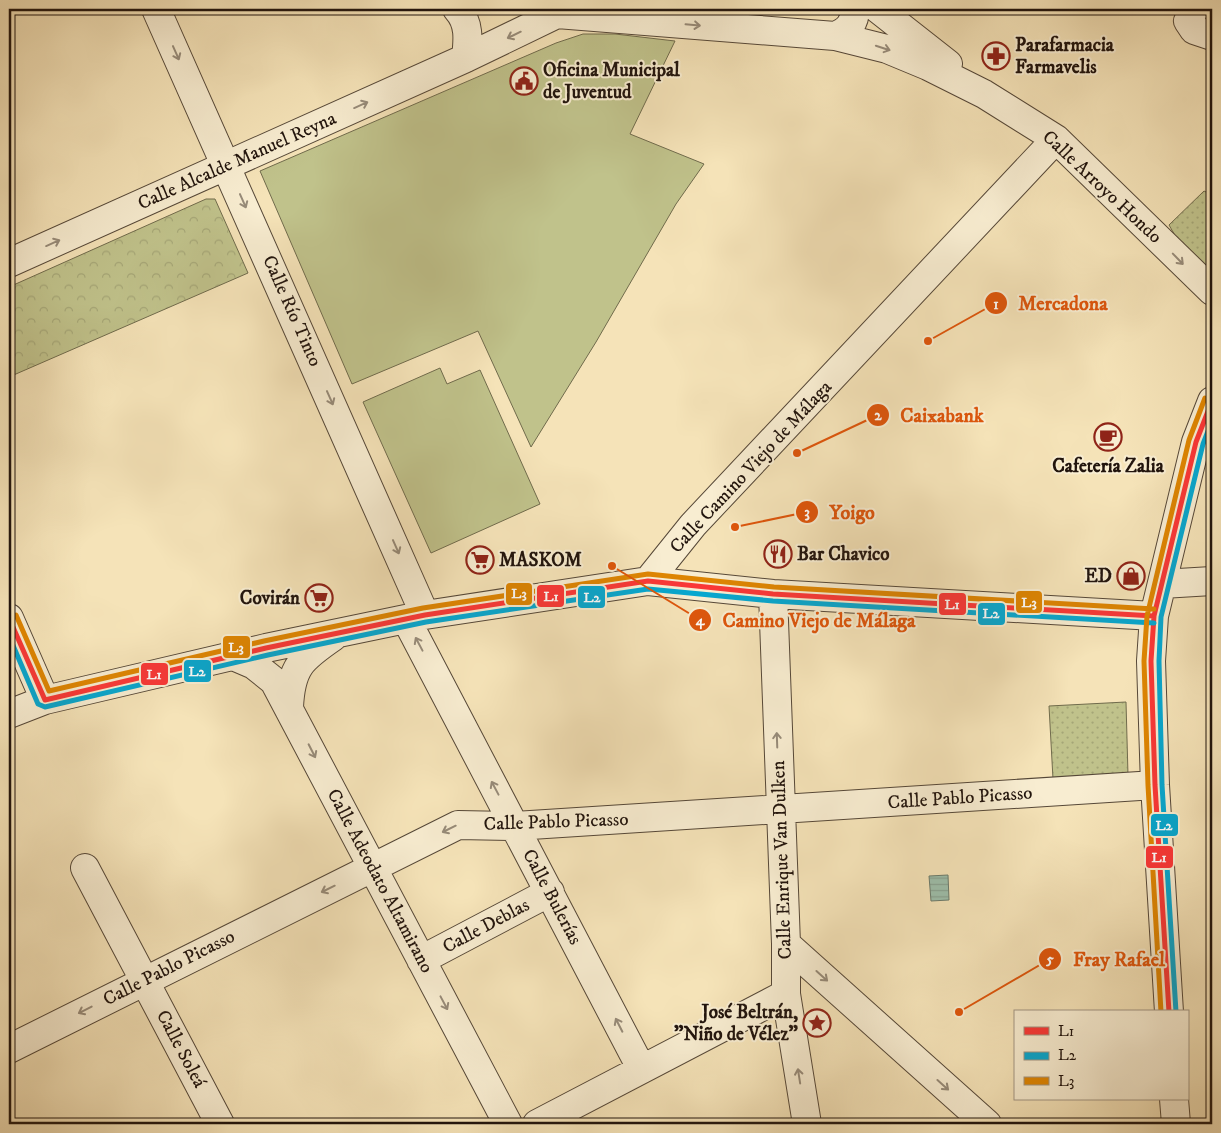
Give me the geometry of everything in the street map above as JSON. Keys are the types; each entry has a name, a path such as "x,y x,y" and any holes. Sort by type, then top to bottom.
{"street":[{"name":"Calle Río Tinto","path":"156,9 227,165 416,617"},
{"path":"457,9 464,16 469,37 466,58"},
{"name":"Calle Arroyo Hondo","path":"466,58 555,11 845,26 887,49 928,66 984,94 1056,139 1212,291"},
{"path":"845,26 871,24 885,11"},
{"name":"Calle Arroyo Hondo","path":"885,11 984,94"},
{"path":"1191,14 1194,30 1212,36"},
{"name":"Calle Alcalde Manuel Reyna","path":"9,263 466,58"},
{"name":"Calle Camino Viejo de Málaga","path":"648,581 693,525 1056,139"},
{"path":"1169,1010 1155,785 1151,661 1154,616 1196,442 1212,401"},
{"path":"9,714 45,700 341,632 416,617 648,581 773,594 1154,616"},
{"path":"1162,584 1212,581"},
{"name":"Calle Enrique Van Dulken","path":"773,594 786,944 786,994 807,1124"},
{"name":"Calle Bulerías","path":"416,617 515,826 641,1068"},
{"path":"9,618 45,700"},
{"path":"289,707 290,683 304,656 341,632"},
{"name":"Calle Adeodato Altamirano","path":"233,656 254,666 274,681 508,1124"},
{"name":"Calle Pablo Picasso","path":"9,1049 458,825 515,826 1155,785"},
{"name":"Calle Soleá","path":"85,868 220,1124"},
{"name":"Calle Deblas","path":"421,960 550,892"},
{"path":"786,944 987,1124"},
{"path":"536,1124 786,994"},
{"path":"1174,1100 1176,1124"}],"green space":[{"path":"583,34 615,34 675,41 630,134 704,164 676,204 596,342 531,447 478,331 352,384 260,171 556,43"},
{"path":"1204,191 1212,195 1212,278 1192,265 1169,225"},
{"path":"206,199 215,199 248,273 9,377 9,287"},
{"path":"440,368 447,384 480,370 540,504 431,553 363,402"},
{"path":"1126,702 1128,775 1053,779 1049,706"}],"shaded area":[{"path":"948,875 949,900 931,901 929,876"}],"transit line":[{"name":"L3","path":"1161,1010 1148,785 1144,661 1147,616 1189,440 1205,398"},
{"name":"L1","path":"1169,1010 1155,785 1151,661 1154,616 1196,442 1212,401"},
{"name":"L2","path":"1176,1010 1162,785 1159,661 1161,617 1203,444 1212,421"},
{"name":"L3","path":"16,615 49,691 264,641 423,608 648,574 774,587 1154,609"},
{"name":"L1","path":"9,618 45,700 266,648 425,615 648,581 773,594 1154,616"},
{"name":"L2","path":"9,636 38,704 45,707 268,655 426,622 648,589 773,601 1154,623"}],"place":[{"name":"Parafarmacia Farmavelis","path":"996,56"},
{"name":"Oficina Municipal de Juventud","path":"524,81"},
{"name":"Mercadona","path":"928,341"},
{"name":"Cafetería Zalia","path":"1108,437"},
{"name":"Caixabank","path":"797,453"},
{"name":"Yoigo","path":"735,527"},
{"name":"Bar Chavico","path":"778,554"},
{"name":"MASKOM","path":"480,560"},
{"name":"Camino Viejo de Málaga","path":"612,566"},
{"name":"ED","path":"1131,576"},
{"name":"Covirán","path":"319,598"},
{"name":"Fray Rafael","path":"959,1012"},
{"name":"José Beltrán, \"Niño de Vélez\"","path":"817,1023"}]}
